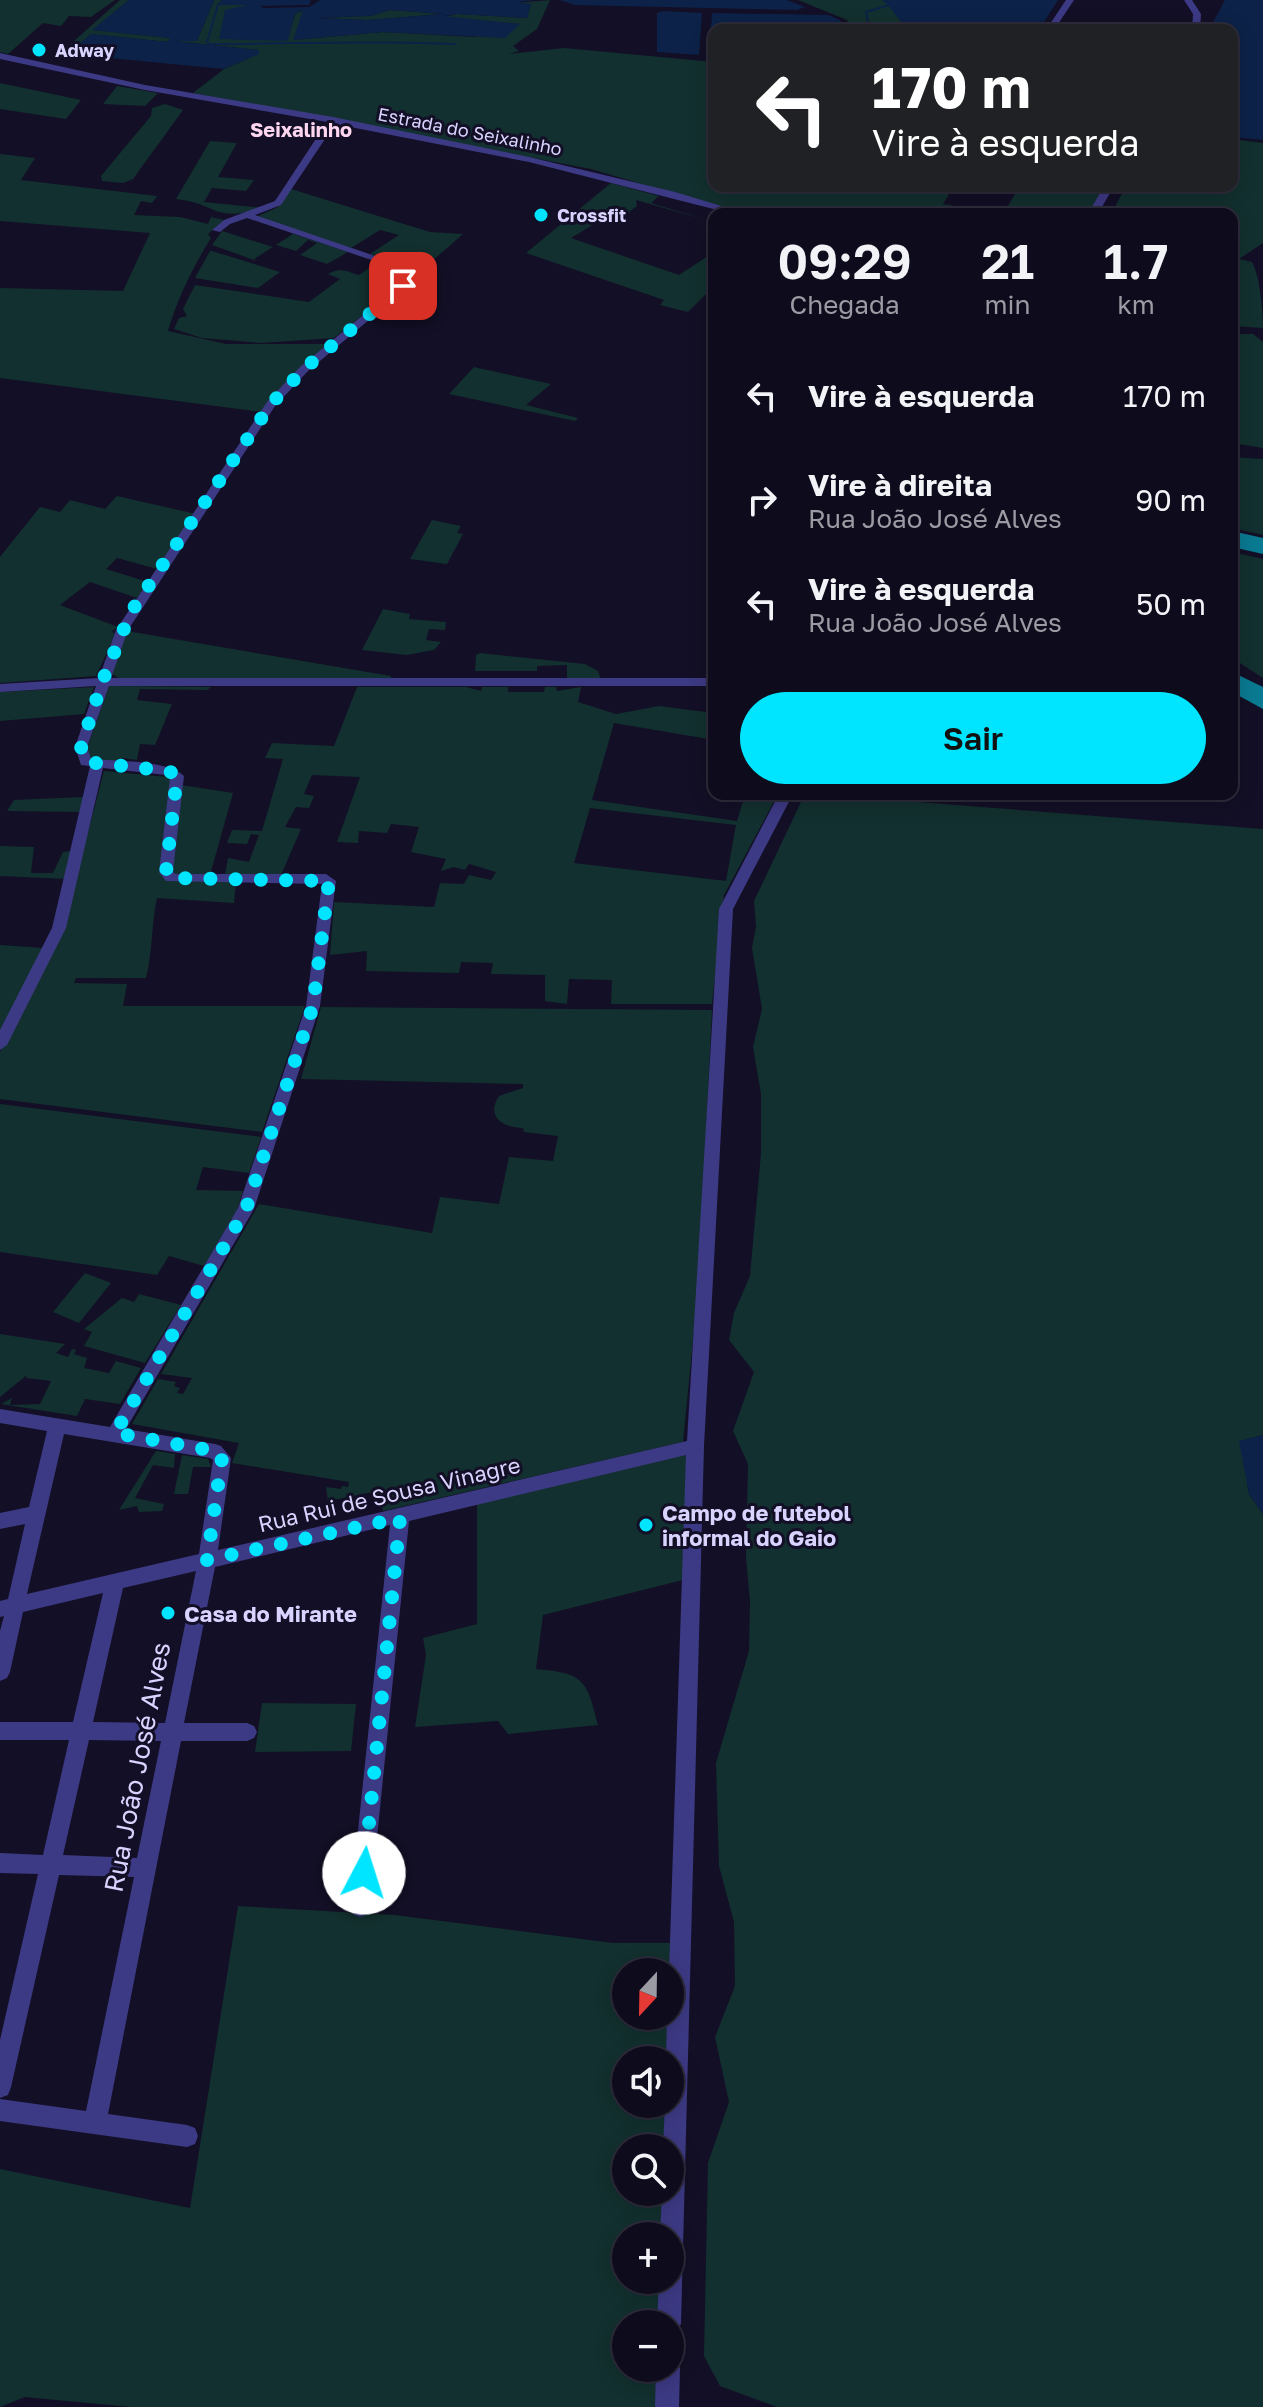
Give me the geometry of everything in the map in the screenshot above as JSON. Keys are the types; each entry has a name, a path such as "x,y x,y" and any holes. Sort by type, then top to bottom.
{"street":[{"path":"1054,24 1070,0"},
{"path":"1188,0 1197,14 1196,24"},
{"name":"Estrada do Seixalinho","path":"0,56 114,82 333,120 612,177 722,208"},
{"path":"217,230 227,222 278,203 333,120"},
{"path":"115,1433 246,1209 313,1006 329,881 171,878 166,872 177,776 169,771 86,762 81,747 102,682 131,612 271,404 304,369 420,273 247,215"},
{"path":"0,688 102,682 708,682"},
{"path":"0,1045 59,928 97,765"},
{"path":"669,2310 695,1446 726,909 783,800"},
{"name":"Rua João José Alves","path":"0,1416 215,1451 222,1458 207,1560 95,2122"},
{"path":"0,1672 9,1608 57,1426"},
{"name":"Rua Rui de Sousa Vinagre","path":"9,1608 695,1446"},
{"path":"0,1521 35,1514"},
{"path":"360,1907 400,1518"},
{"path":"0,2087 115,1582"},
{"path":"0,1731 247,1732"},
{"path":"0,1863 147,1868"},
{"path":"0,2110 187,2136"},
{"path":"667,2407 668,2382"}],"green space":[{"path":"0,0 115,0 91,17 69,16 61,26 43,23 8,54 0,52"},
{"path":"120,0 129,0 93,30 171,38 167,42 91,34 68,55 73,58 56,57"},
{"path":"214,0 222,0 218,4 249,4 245,7 288,39 295,14 304,10 294,40 383,32 476,37 519,24 444,17 457,14 527,18 531,4 515,3 550,0 537,29 513,46 519,51 509,54 564,48 708,61 708,192 950,192 943,204 967,208 723,208 591,169 193,93 224,69 258,54 259,50 173,41 197,41"},
{"path":"798,0 1058,0 1042,24 849,24 847,20"},
{"path":"390,10 443,14 368,20 315,18 370,16"},
{"path":"0,83 81,100 66,119 0,109"},
{"path":"117,86 158,93 145,106 103,104"},
{"path":"165,104 183,110 133,179 123,183 102,181 101,176 151,116 152,108"},
{"path":"1238,140 1263,143 1263,243 1239,259 1252,262 1255,268 1263,328 1238,326 1238,208 1114,208 1123,192 1238,192"},
{"path":"210,141 237,143 218,177 254,180 246,191 212,188 204,202 263,208 224,213 176,199"},
{"path":"0,154 35,158 21,180 157,196 152,203 141,201 134,215 180,217 208,224 211,217 224,220 208,234 211,238 186,283 168,331 226,344 328,344 262,412 0,378 0,288 123,291 150,233 0,221"},
{"path":"611,183 659,196 651,203 708,220 636,200 637,206 625,215 614,212 571,238 679,275 708,256 708,292 688,312 660,305 664,300 526,253"},
{"path":"291,189 430,232 463,234 424,268 418,268 370,254 399,235 380,230 351,248 256,217 278,207"},
{"path":"1016,192 1106,192 1096,208 1007,208"},
{"path":"222,231 273,247 254,259 257,261 212,245"},
{"path":"293,234 348,252 327,264 300,255 317,243 308,240 296,251 276,245"},
{"path":"210,251 280,272 258,288 195,278"},
{"path":"378,262 412,273 411,277 334,338 261,343 202,338 174,329 179,318 187,316 183,309 195,285 309,302 340,279 328,274 341,270 359,275"},
{"path":"1238,334 1253,334 1263,342 1263,448 1238,444"},
{"path":"474,367 551,384 526,405 578,418 575,421 449,394"},
{"path":"1238,457 1263,459 1263,535 1238,529"},
{"path":"117,496 196,514 157,569 117,558 106,569 148,582 137,598 90,582 60,605 118,627 112,631 115,635 96,676 0,683 0,557 40,507 60,512 70,500 105,509"},
{"path":"432,520 461,526 457,533 463,534 447,564 410,559"},
{"path":"1238,553 1263,559 1263,678 1238,662"},
{"path":"383,609 410,614 409,619 446,622 445,630 429,629 426,640 441,642 434,650 407,655 362,650"},
{"path":"127,631 391,678 122,680 110,673"},
{"path":"476,655 585,664 598,671 601,680 567,680 567,665 537,666 537,671 475,671"},
{"path":"109,686 211,687 207,690 140,689 137,700 172,704 155,745 140,744 137,760 123,758 120,764 92,761 85,754"},
{"path":"94,687 84,714 0,721 0,692"},
{"path":"357,687 466,687 481,691 482,687 508,687 508,692 544,692 545,687 556,687 557,691 581,687 578,702 616,714 659,706 708,712 708,739 614,723 592,800 737,821 743,800 775,800 724,895 712,1004 611,1004 612,980 569,979 567,1004 545,1001 545,975 491,974 493,963 461,962 459,973 366,971 367,951 330,955 334,902 434,907 440,883 464,884 469,875 491,880 496,872 469,864 465,870 454,867 441,871 446,859 411,852 419,827 391,824 387,833 359,831 358,843 337,842 360,777 312,775 304,794 314,796 309,808 296,807 285,827 301,829 281,875 225,875 228,858 249,862 259,835 251,834 247,844 227,843 232,830 262,831 283,759 265,758 272,743 334,746","holes":["590,808 736,825 726,881 574,863"]},
{"path":"104,771 167,777 170,780 166,879 236,882 234,903 157,898 146,978 76,978 74,983 127,984 123,1006 305,1006 262,1132 0,1099 0,1052 72,894"},
{"path":"181,785 233,793 210,875 171,875"},
{"path":"82,797 87,800 84,812 7,811 14,800"},
{"path":"892,800 1263,829 1263,1435 1240,1441 1249,1494 1263,1514 1263,2407 777,2407 720,2386 704,2356 708,2163 729,2102 715,2037 735,1986 734,1922 719,1866 716,1763 749,1651 750,1601 746,1558 748,1464 733,1431 754,1372 729,1340 734,1313 750,1276 761,1153 761,1094 753,1047 762,1009 752,948 756,927 754,901 801,802"},
{"path":"0,846 34,847 31,873 53,873 63,852 75,850 68,879 0,876"},
{"path":"0,945 44,948 0,1035"},
{"path":"321,1007 712,1010 699,1279 683,1442 383,1511 378,1491 328,1501 326,1487 341,1489 342,1486 348,1487 349,1482 232,1463 239,1443 132,1424 158,1379 176,1382 174,1386 180,1388 177,1393 183,1394 192,1378 161,1374 259,1204 432,1233 440,1197 499,1204 509,1157 553,1161 558,1136 524,1132 523,1128 509,1126 495,1115 495,1103 499,1096 523,1088 523,1084 301,1079"},
{"path":"0,1104 261,1137 249,1173 203,1167 196,1190 243,1191 237,1210 204,1266 169,1256 157,1275 0,1252"},
{"path":"85,1273 111,1283 79,1323 53,1312"},
{"path":"139,1294 181,1305 145,1363 84,1346 92,1332 84,1329 122,1298 134,1302"},
{"path":"0,1334 65,1344 56,1353 68,1357 72,1349 76,1350 74,1354 87,1358 84,1368 109,1373 116,1361 141,1368 120,1404 85,1399 77,1416 1,1404 12,1398 10,1405 40,1404 51,1381 26,1378 27,1375 0,1397"},
{"path":"156,1451 175,1454 174,1468 153,1465 135,1498 164,1504 162,1511 139,1512 137,1506 119,1510"},
{"path":"694,1452 683,1580 543,1615 536,1669 564,1673 581,1682 590,1698 598,1725 508,1734 498,1721 415,1727 426,1655 423,1638 477,1624 477,1502"},
{"path":"182,1455 208,1459 211,1467 193,1467 188,1494 174,1494"},
{"path":"262,1703 356,1704 351,1751 255,1752"},
{"path":"238,1906 395,1915 613,1943 670,1943 670,1958 612,1958 612,2030 669,2030 668,2046 612,2046 612,2118 666,2118 665,2134 612,2134 612,2206 663,2206 663,2222 612,2222 612,2294 660,2294 660,2310 612,2310 612,2382 658,2382 657,2407 131,2407 25,2397 0,2407 0,2169 190,2208"}],"water":[{"path":"129,0 214,0 197,41 174,41 259,50 259,54 224,69 68,54 91,34 168,42 170,38 92,30"},
{"path":"222,0 311,0 309,5 260,6 264,8 309,7 320,0 536,0 518,2 531,4 527,18 444,16 520,24 505,38 383,32 293,40 303,10 295,14 288,40 219,39 225,10 248,5 217,5","holes":["390,10 442,14 368,20 316,18 370,16"]},
{"path":"560,0 787,0 805,7 797,10 575,5"},
{"path":"882,0 1058,0 1043,24 903,24"},
{"path":"1225,0 1263,0 1263,140 1238,138 1238,24 1212,24"},
{"path":"657,13 702,13 699,55 657,52"},
{"path":"712,13 828,15 842,24 711,24"},
{"path":"1263,1435 1263,1514 1249,1494 1239,1441"}],"waterway":[{"path":"218,5 207,42 210,44 456,44"},
{"path":"869,24 866,12 889,5"}],"taxiway":[{"path":"1238,540 1263,546"},
{"path":"1238,684 1263,700"}],"place":[{"name":"Adway","path":"39,50"},
{"name":"Crossfit","path":"541,215"},
{"name":"Campo de futebol informal do Gaio","path":"646,1525"},
{"name":"Casa do Mirante","path":"168,1613"}],"district":[{"name":"Seixalinho","path":"301,129"}],"route":[{"path":"364,1873 400,1518 207,1560 222,1458 215,1451 115,1433 246,1209 313,1006 329,881 167,876 177,776 169,771 86,762 81,755 81,747 102,682 131,612 271,404 304,369 403,286"}]}
